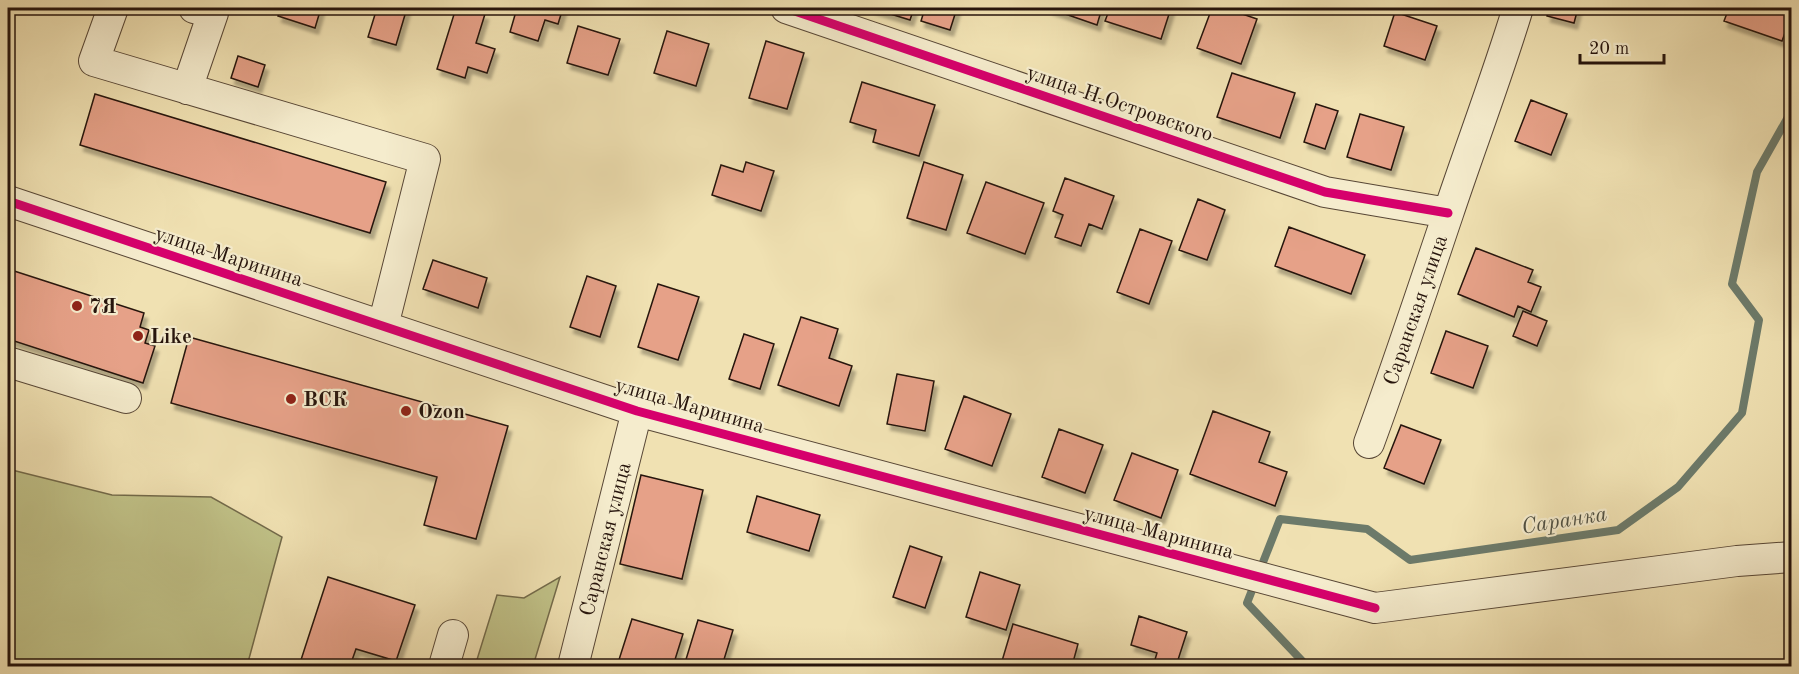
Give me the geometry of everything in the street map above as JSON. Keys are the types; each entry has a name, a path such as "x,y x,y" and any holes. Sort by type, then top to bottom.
{"street":[{"path":"113,8 94,61 425,159 383,326"},
{"path":"187,89 213,13 194,8"},
{"name":"улица Н.Островского","path":"786,8 1325,192 1448,213"},
{"name":"Саранская улица","path":"1369,443 1394,376 1518,8"},
{"name":"улица Маринина","path":"8,201 638,411 1375,608 1737,561 1791,557"},
{"path":"8,362 126,398"},
{"name":"Саранская улица","path":"573,666 638,411"},
{"path":"444,666 453,635"}],"green space":[{"path":"8,469 112,495 211,497 282,537 247,666 8,666"},
{"path":"560,577 533,666 475,666 497,595 524,598"}],"building":[{"path":"281,8 321,8 315,28 278,16"},
{"path":"377,8 407,8 396,45 368,37"},
{"path":"456,8 485,14 476,43 495,49 487,73 468,67 465,78 437,69"},
{"path":"517,8 563,8 558,24 545,20 538,41 510,32"},
{"path":"871,8 914,8 910,20"},
{"path":"925,8 957,8 950,30 921,21"},
{"path":"1048,8 1102,8 1097,25"},
{"path":"1110,8 1171,8 1161,39 1105,21"},
{"path":"1212,8 1225,8 1257,19 1241,64 1197,48"},
{"path":"1549,8 1578,8 1574,23 1547,16"},
{"path":"1729,8 1792,8 1792,14 1782,41 1724,21"},
{"path":"1395,12 1437,26 1425,60 1384,46"},
{"path":"578,26 620,39 608,75 567,63"},
{"path":"667,31 709,44 696,86 654,73"},
{"path":"766,41 804,53 787,109 749,98"},
{"path":"238,56 265,65 258,87 231,78"},
{"path":"1232,73 1295,93 1280,138 1217,117"},
{"path":"862,82 935,105 919,156 873,142 876,130 850,122"},
{"path":"95,94 386,182 370,233 80,145"},
{"path":"1531,100 1567,114 1551,155 1515,141"},
{"path":"1316,104 1338,111 1325,149 1304,142"},
{"path":"1360,114 1404,127 1391,170 1347,157"},
{"path":"746,162 774,171 761,211 712,195 721,165 743,172"},
{"path":"924,162 963,175 946,230 907,218"},
{"path":"1065,178 1114,196 1102,229 1089,224 1081,246 1055,237 1063,215 1053,211"},
{"path":"986,182 1044,203 1025,254 967,233"},
{"path":"1198,199 1225,210 1207,260 1179,250"},
{"path":"1289,227 1365,255 1351,294 1275,266"},
{"path":"1140,229 1172,241 1149,304 1117,292"},
{"path":"1476,248 1533,270 1528,282 1541,287 1531,312 1518,306 1514,317 1458,294"},
{"path":"433,260 487,278 478,308 423,289"},
{"path":"8,269 144,313 140,327 149,330 145,343 155,346 143,383 8,339"},
{"path":"587,276 616,286 600,337 570,327"},
{"path":"658,284 699,297 678,360 638,347"},
{"path":"1523,311 1547,321 1537,346 1513,336"},
{"path":"801,317 838,329 829,358 852,366 839,406 778,385"},
{"path":"1446,331 1488,346 1473,388 1431,373"},
{"path":"744,334 774,344 760,389 729,379"},
{"path":"189,337 508,426 476,539 424,525 437,477 171,403"},
{"path":"897,374 934,381 925,431 887,424"},
{"path":"964,396 1011,414 992,466 945,449"},
{"path":"1213,411 1270,432 1259,462 1287,472 1275,506 1190,474"},
{"path":"1401,425 1441,440 1424,484 1384,468"},
{"path":"1059,429 1103,445 1085,493 1042,477"},
{"path":"1132,453 1178,470 1161,518 1114,500"},
{"path":"641,475 703,490 682,579 620,564"},
{"path":"757,496 820,515 809,551 747,532"},
{"path":"910,546 942,557 925,608 893,597"},
{"path":"980,572 1020,585 1006,630 966,617"},
{"path":"328,577 415,605 396,661 356,649 350,666 299,666"},
{"path":"1139,616 1187,632 1176,666 1153,666 1157,653 1131,645"},
{"path":"632,619 683,634 673,666 617,666"},
{"path":"698,620 733,630 722,666 684,666"},
{"path":"1013,624 1078,644 1072,666 1019,666 1002,661"}],"waterway":[{"name":"Саранка","path":"1307,666 1247,603 1280,519 1367,529 1410,560 1618,530 1678,487 1742,413 1759,320 1732,284 1757,172 1792,110"}],"cycle path":[{"path":"786,8 1325,192 1448,213"},
{"path":"8,201 637,411 1375,608"}],"place":[{"name":"7Я","path":"77,306"},
{"name":"Like","path":"138,336"},
{"name":"ВСК","path":"291,399"},
{"name":"Ozon","path":"406,411"}]}
